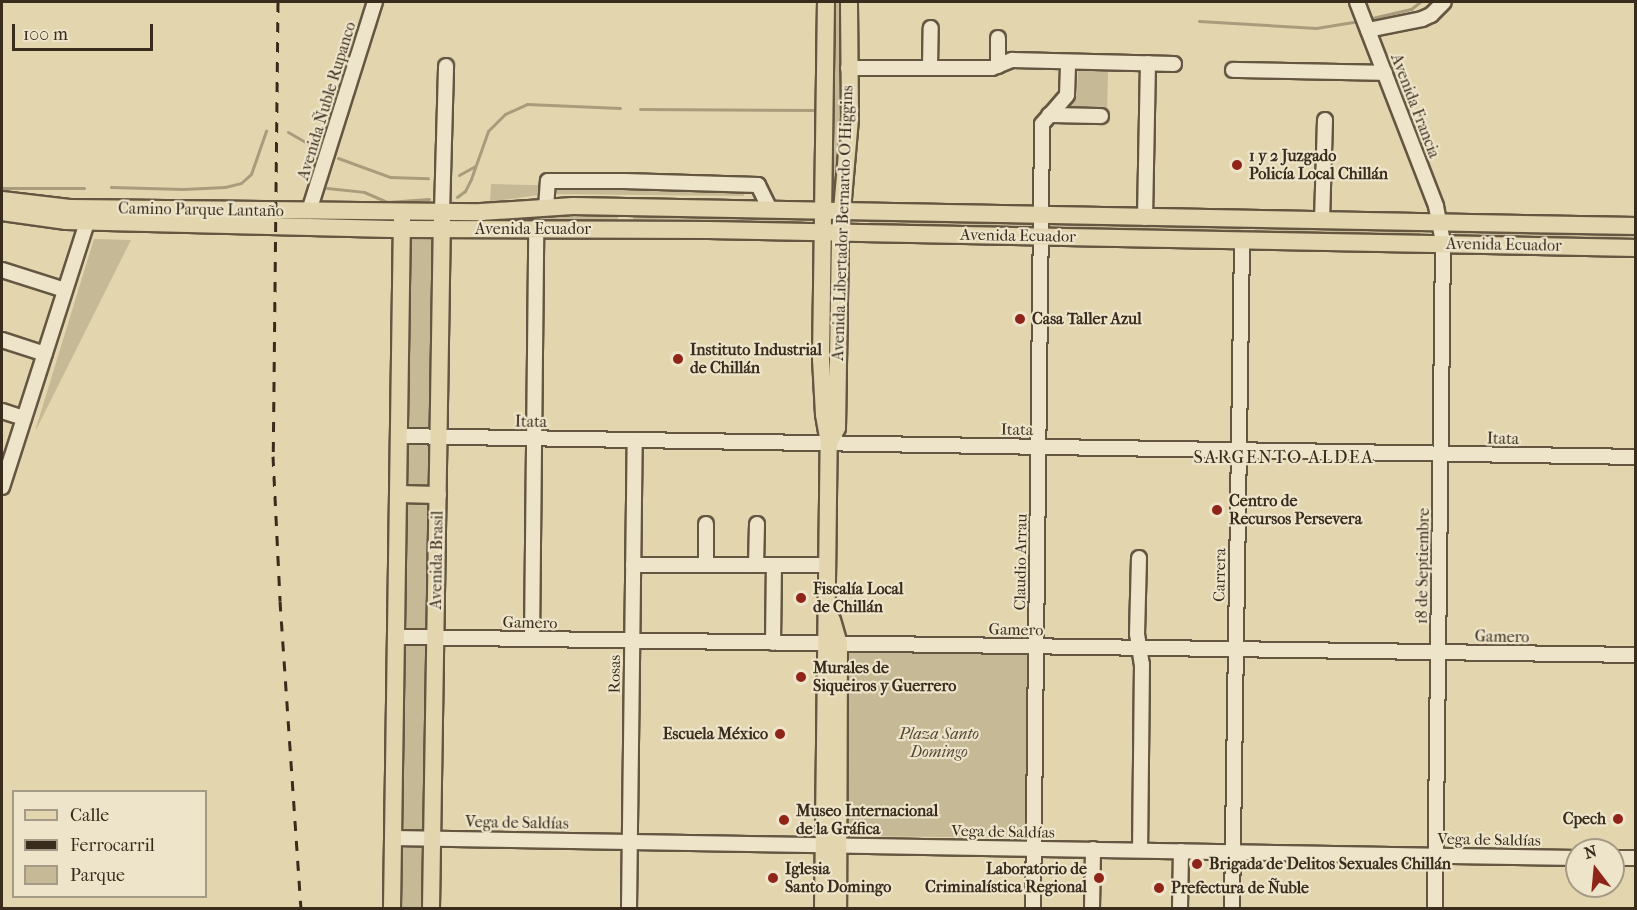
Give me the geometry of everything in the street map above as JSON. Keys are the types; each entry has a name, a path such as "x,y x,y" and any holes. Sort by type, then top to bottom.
{"main road":[{"name":"Avenida Libertador Bernardo O'Higgins","path":"823,909 830,845 832,644 828,608 829,443 824,414 821,359 826,2"},
{"name":"Avenida Libertador Bernardo O'Higgins","path":"829,443 837,428 840,233 849,136 849,2"},
{"name":"Camino Parque Lantaño","path":"2,200 89,215 401,229"},
{"name":"Avenida Ecuador","path":"402,212 546,207 1635,226"},
{"name":"Camino Parque Lantaño","path":"2,212 45,220 89,215 309,211 402,212"},
{"path":"392,909 402,212"},
{"name":"Avenida Brasil","path":"431,909 442,212"},
{"path":"1242,241 1249,229 1260,220"},
{"name":"Avenida Ecuador","path":"401,229 536,228 823,232 1635,248"},
{"path":"398,494 438,495"},
{"name":"Avenida Libertador Bernardo O'Higgins","path":"830,845 838,909"}],"street":[{"name":"Avenida Ñuble Rupanco","path":"309,211 375,2"},
{"name":"Avenida Francia","path":"1357,2 1366,24 1377,72 1440,223"},
{"path":"1366,24 1422,19 1431,15 1444,2"},
{"path":"930,68 931,28"},
{"path":"998,38 998,66"},
{"path":"848,68 992,68 1012,60 1174,64"},
{"path":"1049,115 1067,95 1068,62"},
{"path":"1145,218 1148,63"},
{"path":"442,212 446,66"},
{"path":"1233,70 1377,72"},
{"path":"1049,115 1101,116"},
{"name":"Claudio Arrau","path":"1033,909 1041,237 1039,215 1042,124 1049,115"},
{"path":"1322,221 1324,120"},
{"path":"546,207 548,181 624,181 758,185 770,210"},
{"path":"2,484 89,215"},
{"name":"18 de Septiembre","path":"1436,909 1443,243 1440,223"},
{"path":"532,639 536,228"},
{"name":"Carrera","path":"1232,909 1242,241"},
{"path":"2,270 65,290"},
{"path":"2,340 45,354"},
{"path":"2,411 24,418"},
{"name":"Itata","path":"399,436 1635,457"},
{"name":"Rosas","path":"629,909 634,440"},
{"path":"706,524 706,565"},
{"path":"756,565 757,524"},
{"path":"1139,558 1137,634 1140,649 1140,850"},
{"path":"633,564 828,565"},
{"path":"773,643 774,565"},
{"name":"Gamero","path":"396,637 1635,656"},
{"name":"Vega de Saldías","path":"393,838 1565,858"},
{"path":"1092,909 1093,849"},
{"path":"1180,909 1181,851"}],"green space":[{"path":"834,2 843,2 842,117 837,186 831,186"},
{"path":"1078,69 1108,70 1107,113 1064,112 1077,95"},
{"path":"491,184 744,190 744,196 545,194 490,202"},
{"path":"560,212 618,212 618,219 455,225 455,220 528,219"},
{"path":"633,212 804,214 803,223 633,220"},
{"path":"1049,218 1245,223 1237,235 1049,231"},
{"path":"1034,219 1034,230 868,231 870,220"},
{"path":"1422,226 1420,234 1252,235 1256,227"},
{"path":"1456,228 1636,229 1635,241 1453,238"},
{"path":"407,237 439,237 435,431 403,432"},
{"path":"94,239 131,240 36,430 36,428"},
{"path":"434,441 433,488 401,488 403,442"},
{"path":"403,502 431,502 431,633 400,633"},
{"path":"400,643 431,644 429,835 397,835"},
{"name":"Plaza Santo Domingo","path":"847,648 1033,650 1031,838 844,836"},
{"path":"401,843 429,844 427,908 400,908"}],"waterway":[{"path":"1368,19 1411,9 1420,2"},
{"path":"1199,21 1316,28 1359,21"},
{"path":"314,149 327,129 355,34"},
{"path":"457,197 465,191 471,179 488,131 505,114 527,104 620,108"},
{"path":"640,109 814,110"},
{"path":"111,187 183,189 225,187 241,183 251,174 266,131"},
{"path":"288,132 322,152"},
{"path":"338,158 390,177 428,178"},
{"path":"459,175 475,166"},
{"path":"2,188 84,188"},
{"path":"327,188 364,192 387,202 429,199"}],"railway":[{"path":"278,2 273,456 280,601 301,908"}],"place":[{"name":"1 y 2 Juzgado Policía Local Chillán","path":"1237,165"},
{"name":"Casa Taller Azul","path":"1020,319"},
{"name":"Instituto Industrial de Chillán","path":"678,359"},
{"name":"Centro de Recursos Persevera","path":"1217,510"},
{"name":"Fiscalía Local de Chillán","path":"801,598"},
{"name":"Murales de Siqueiros y Guerrero","path":"801,677"},
{"name":"Escuela México","path":"780,734"},
{"name":"Cpech","path":"1618,819"},
{"name":"Museo Internacional de la Gráfica","path":"784,820"},
{"name":"Brigada de Delitos Sexuales Chillán","path":"1197,864"},
{"name":"Iglesia Santo Domingo","path":"773,878"},
{"name":"Laboratorio de Criminalística Regional","path":"1099,878"},
{"name":"Prefectura de Ñuble","path":"1159,888"}],"district":[{"name":"SARGENTO ALDEA","path":"1284,458"}]}
